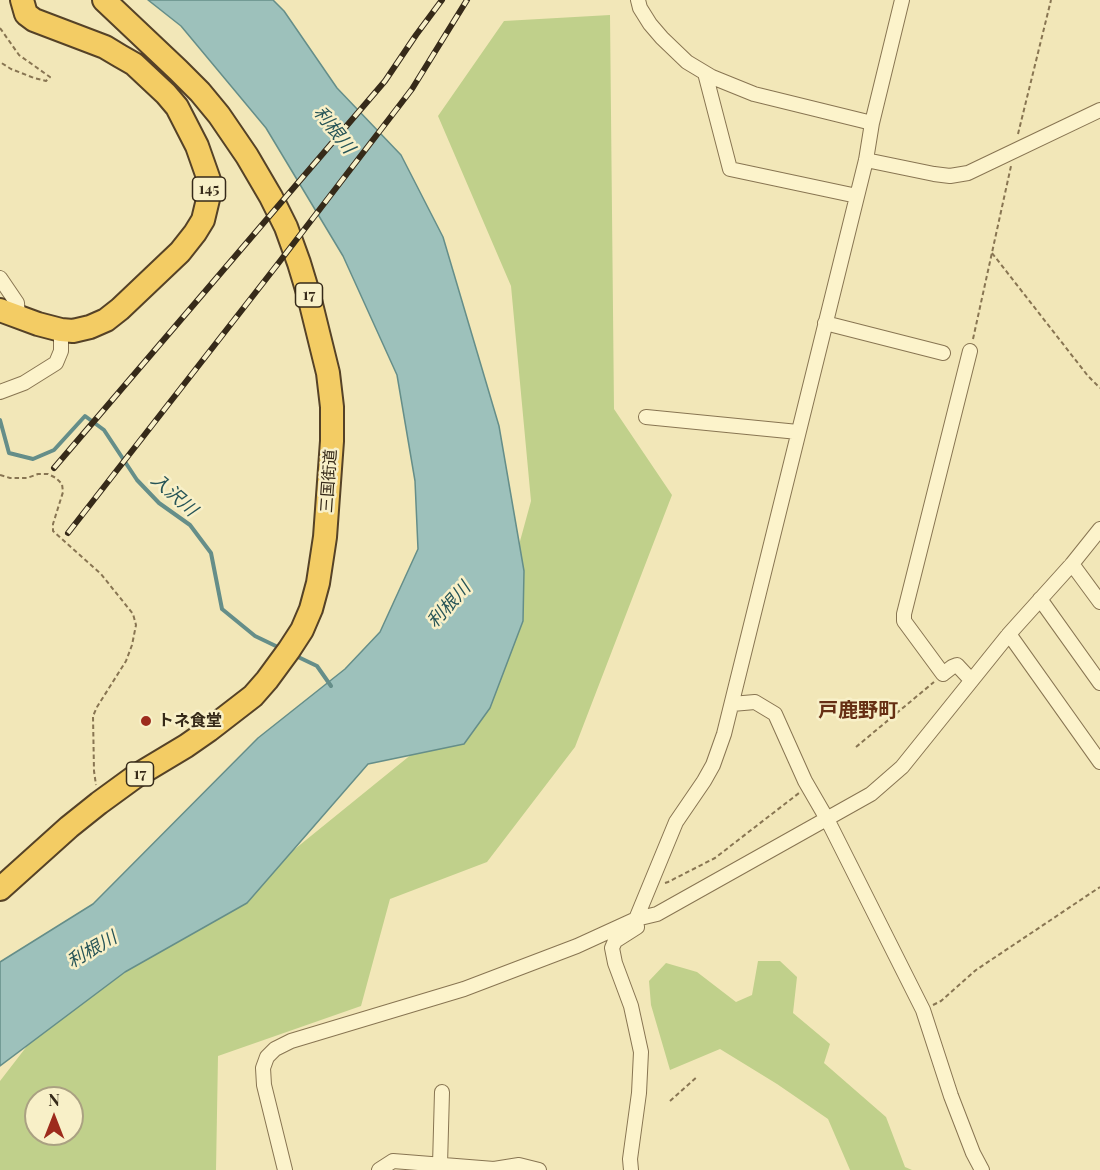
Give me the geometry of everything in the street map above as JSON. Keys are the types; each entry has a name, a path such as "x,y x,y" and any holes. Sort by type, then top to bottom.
{"highway":[{"name":"145","path":"9,314 61,330 73,331 106,320 180,252 202,220 209,195 209,180 197,146 177,107 166,94 134,64 105,47 34,20 26,14 22,0"},
{"name":"三国街道","path":"0,889 99,803 231,714 267,681 302,630 316,595 325,537 330,492 332,430 329,384 320,335 299,262 286,228 271,196 219,115 185,77 104,0"}],"street":[{"path":"638,0 645,16 662,38 687,62 712,77 754,94 872,123"},
{"path":"631,1170 630,1159 639,1093 640,1052 630,1006 612,948 615,941 637,927 636,919 676,822 713,765 724,734 866,160 872,123 902,0"},
{"path":"705,73 730,169 857,196"},
{"path":"866,160 934,174 950,176 968,173 1100,110"},
{"path":"0,278 17,303 9,314"},
{"path":"825,323 943,353"},
{"path":"0,392 24,383 56,363 61,351 61,330"},
{"path":"970,351 904,621 943,674 957,665 971,681"},
{"path":"646,417 798,432"},
{"path":"285,1170 264,1085 263,1068 267,1057 275,1049 291,1041 465,988 577,946 636,919 657,914 871,794 902,767 1009,634 1100,530"},
{"path":"1072,564 1100,602"},
{"path":"1040,599 1100,683"},
{"path":"1009,634 1100,762"},
{"path":"732,704 755,702 775,714 808,786 827,819 922,1010 951,1096 982,1170"},
{"path":"440,1165 442,1092"},
{"path":"379,1170 393,1161 423,1167 440,1165 494,1169 519,1165 539,1170"}],"path":[{"path":"970,351 1014,150 1051,0"},
{"path":"0,28 19,55 50,77 46,81 34,78 0,62"},
{"path":"992,253 1088,376 1100,388"},
{"path":"0,475 10,478 27,478 38,474 48,474 62,484 63,492 52,524 53,531 101,573 133,614 136,625 126,661 93,716 94,771 99,803"},
{"path":"856,747 943,674"},
{"path":"650,885 668,882 715,858 808,786"},
{"path":"922,1010 941,1001 976,970 1100,887"},
{"path":"670,1101 698,1076"}],"green space":[{"path":"610,15 614,409 672,495 575,747 487,862 390,899 361,1006 218,1056 216,1170 0,1170 0,1081 88,967 184,939 476,702 531,501 511,286 438,116 504,21"},
{"path":"758,961 780,961 797,977 793,1013 830,1044 824,1063 886,1117 905,1167 912,1170 850,1170 828,1119 720,1049 670,1070 651,1005 649,981 666,963 697,972 736,1002 752,995"}],"water":[{"name":"利根川","path":"148,0 273,0 284,11 337,88 401,155 443,237 499,426 524,571 523,621 490,708 464,744 368,764 247,903 125,972 0,1066 0,962 93,904 258,738 345,669 380,632 418,549 415,481 397,375 343,256 266,128 181,26"}],"waterway":[{"name":"入沢川","path":"0,420 9,453 33,459 54,450 85,416 104,430 137,480 159,503 190,525 211,553 222,609 255,636 282,649"},
{"name":"入沢川","path":"294,655 317,666 331,686"}],"railway":[{"path":"54,468 385,81 442,0"},
{"path":"68,533 412,89 467,0"}],"place":[{"name":"トネ食堂","path":"146,721"}],"district":[{"name":"戸鹿野町","path":"858,711"}]}
